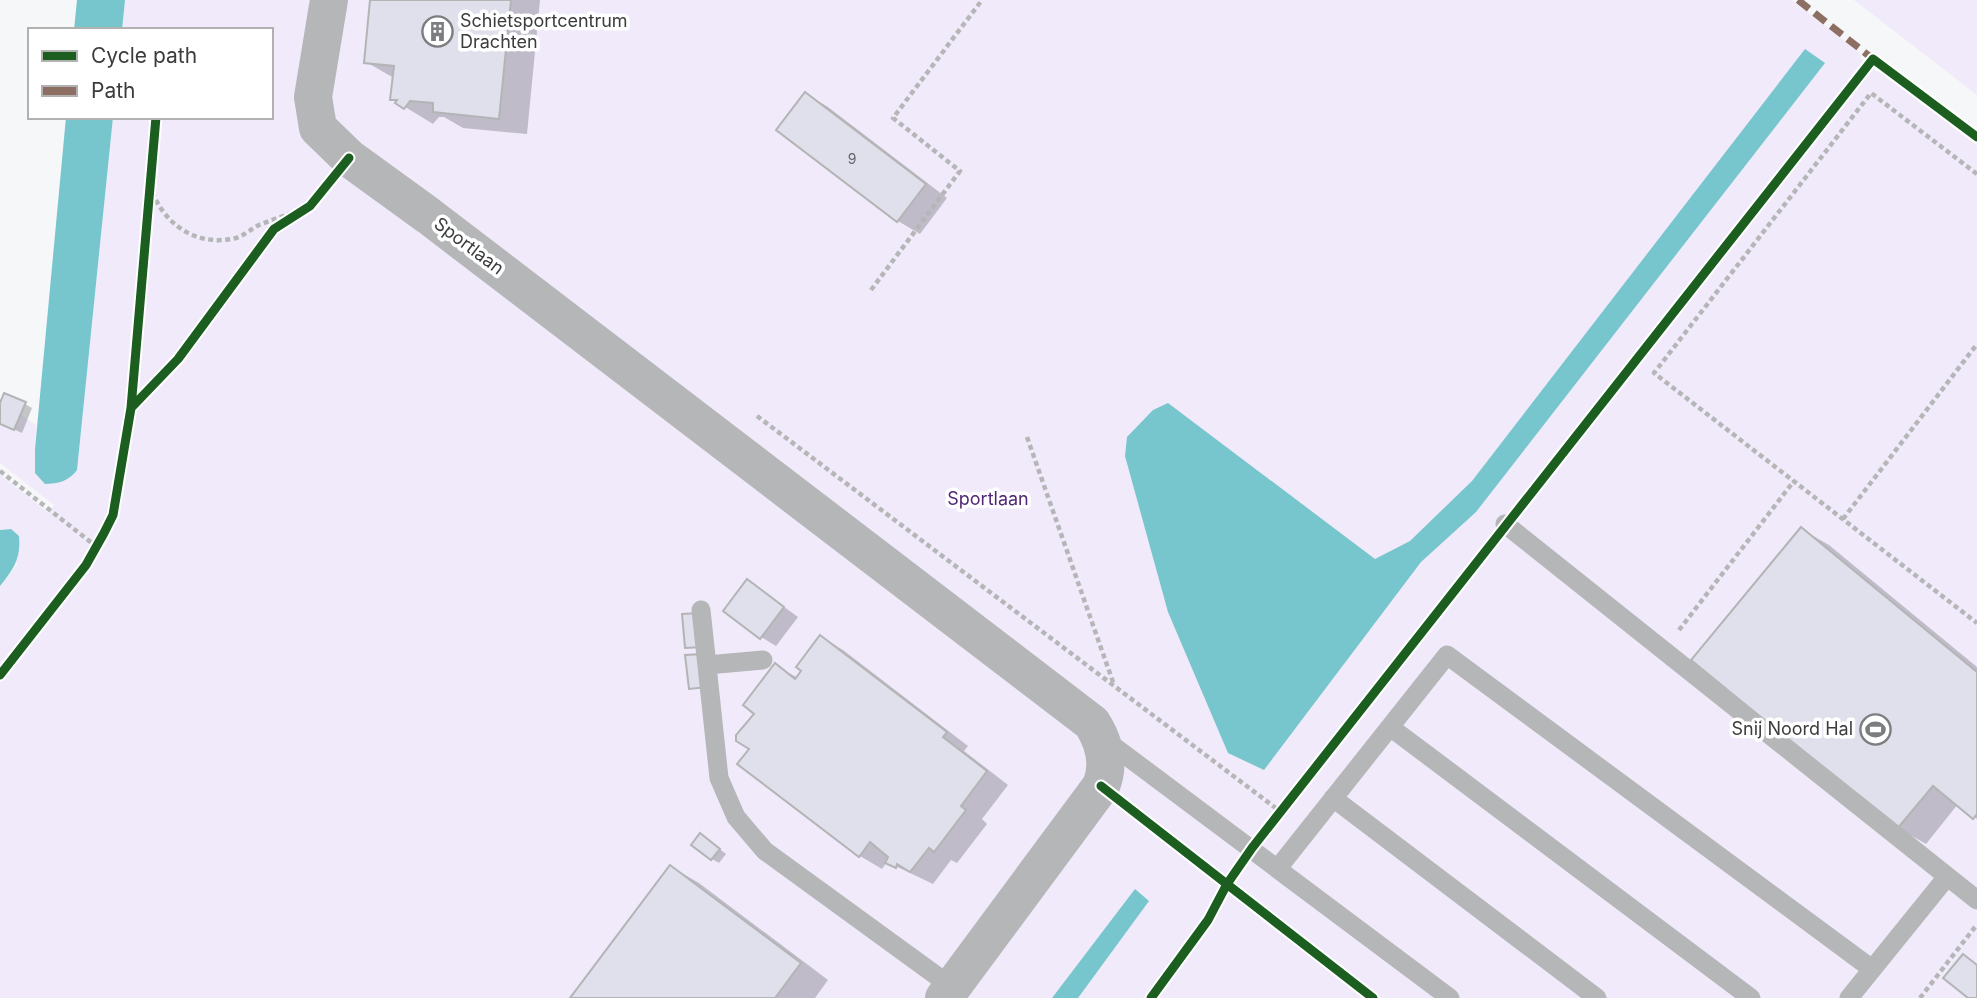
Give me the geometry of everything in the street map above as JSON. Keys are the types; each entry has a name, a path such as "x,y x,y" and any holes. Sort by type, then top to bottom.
{"street":[{"name":"Sportlaan","path":"329,0 313,97 318,128 349,159 429,216 992,646 1092,723 1100,737"},
{"path":"948,993 1101,786 1105,777 1105,753 1100,737"}],"lane":[{"path":"1505,524 1946,878 1977,900"},
{"path":"701,610 719,778 736,817 765,851 948,993"},
{"path":"1278,868 1447,654 1872,969"},
{"path":"707,664 764,660"},
{"path":"1390,727 1751,998"},
{"path":"1100,737 1450,998"},
{"path":"1333,799 1597,998"},
{"path":"1849,998 1946,878"}],"path":[{"path":"870,290 960,171 892,118 982,0"},
{"path":"1977,174 1871,93 1654,373 1977,623"},
{"path":"274,229 310,206 349,159"},
{"path":"148,210 152,170"},
{"path":"150,184 155,202 169,220 203,238 218,240 246,235 257,226 310,206"},
{"path":"1843,519 1977,344"},
{"path":"755,415 1281,812"},
{"path":"1027,437 1114,685 1100,737"},
{"path":"0,471 99,544 92,556"},
{"path":"1663,650 1794,481"},
{"path":"1252,848 1289,802"},
{"path":"1920,998 1977,923"}],"green space":[{"name":"Sportlaan","path":"125,0 1792,0 1861,54 1860,58 1877,72 1880,69 1977,146 1977,998 0,998 0,586 17,565 11,529 0,530 0,475 49,513 54,505 0,463 0,401 36,425 35,449 77,470 113,119 273,119 273,28 122,28"},
{"path":"1854,0 1977,0 1977,95"}],"water":[{"path":"77,0 125,0 122,28 74,28"},
{"path":"1805,49 1825,63 1476,512 1421,562 1264,770 1228,753 1168,612 1125,456 1127,437 1153,410 1168,403 1375,559 1410,541 1472,481"},
{"path":"66,119 113,119 77,470 63,481 45,484 35,473"},
{"path":"11,529 19,536 18,557 0,586 0,530"},
{"path":"1135,889 1149,901 1078,998 1052,998"}],"building":[{"name":"Schietsportcentrum Drachten","path":"370,0 511,0 499,119 433,112 433,103 410,101 404,109 395,103 397,100 390,100 394,66 364,63"},
{"path":"805,92 926,184 897,222 776,130"},
{"path":"4,393 26,402 14,430 0,424 0,403"},
{"name":"Snij Noord Hal","path":"1801,527 1977,672 1977,814 1973,819 1933,786 1897,829 1691,660"},
{"path":"747,579 784,607 760,639 723,611"},
{"path":"700,613 703,647 685,648 682,614"},
{"path":"820,635 947,732 943,737 987,771 961,806 966,810 934,852 929,848 910,872 897,864 896,868 885,863 888,857 870,842 859,857 737,764 749,749 736,741 736,735 754,714 743,705 775,663 795,679 801,671 796,667"},
{"path":"703,654 707,687 689,689 685,655"},
{"path":"700,833 720,849 711,860 691,845"},
{"path":"670,865 801,963 775,998 570,998"},
{"path":"1963,954 1977,965 1977,998 1968,998 1943,978"}],"marked path":[{"path":"1798,0 1873,59"}],"cycle path":[{"path":"1151,998 1208,920 1227,884 1252,848 1873,59 1977,137"},
{"path":"131,408 156,119"},
{"path":"0,675 86,565 113,515 131,408 178,359 274,229 310,206 349,158"},
{"path":"1101,786 1373,998"}],"place":[{"name":"Schietsportcentrum Drachten","path":"437,31"},
{"name":"Snij Noord Hal","path":"1876,729"}]}
